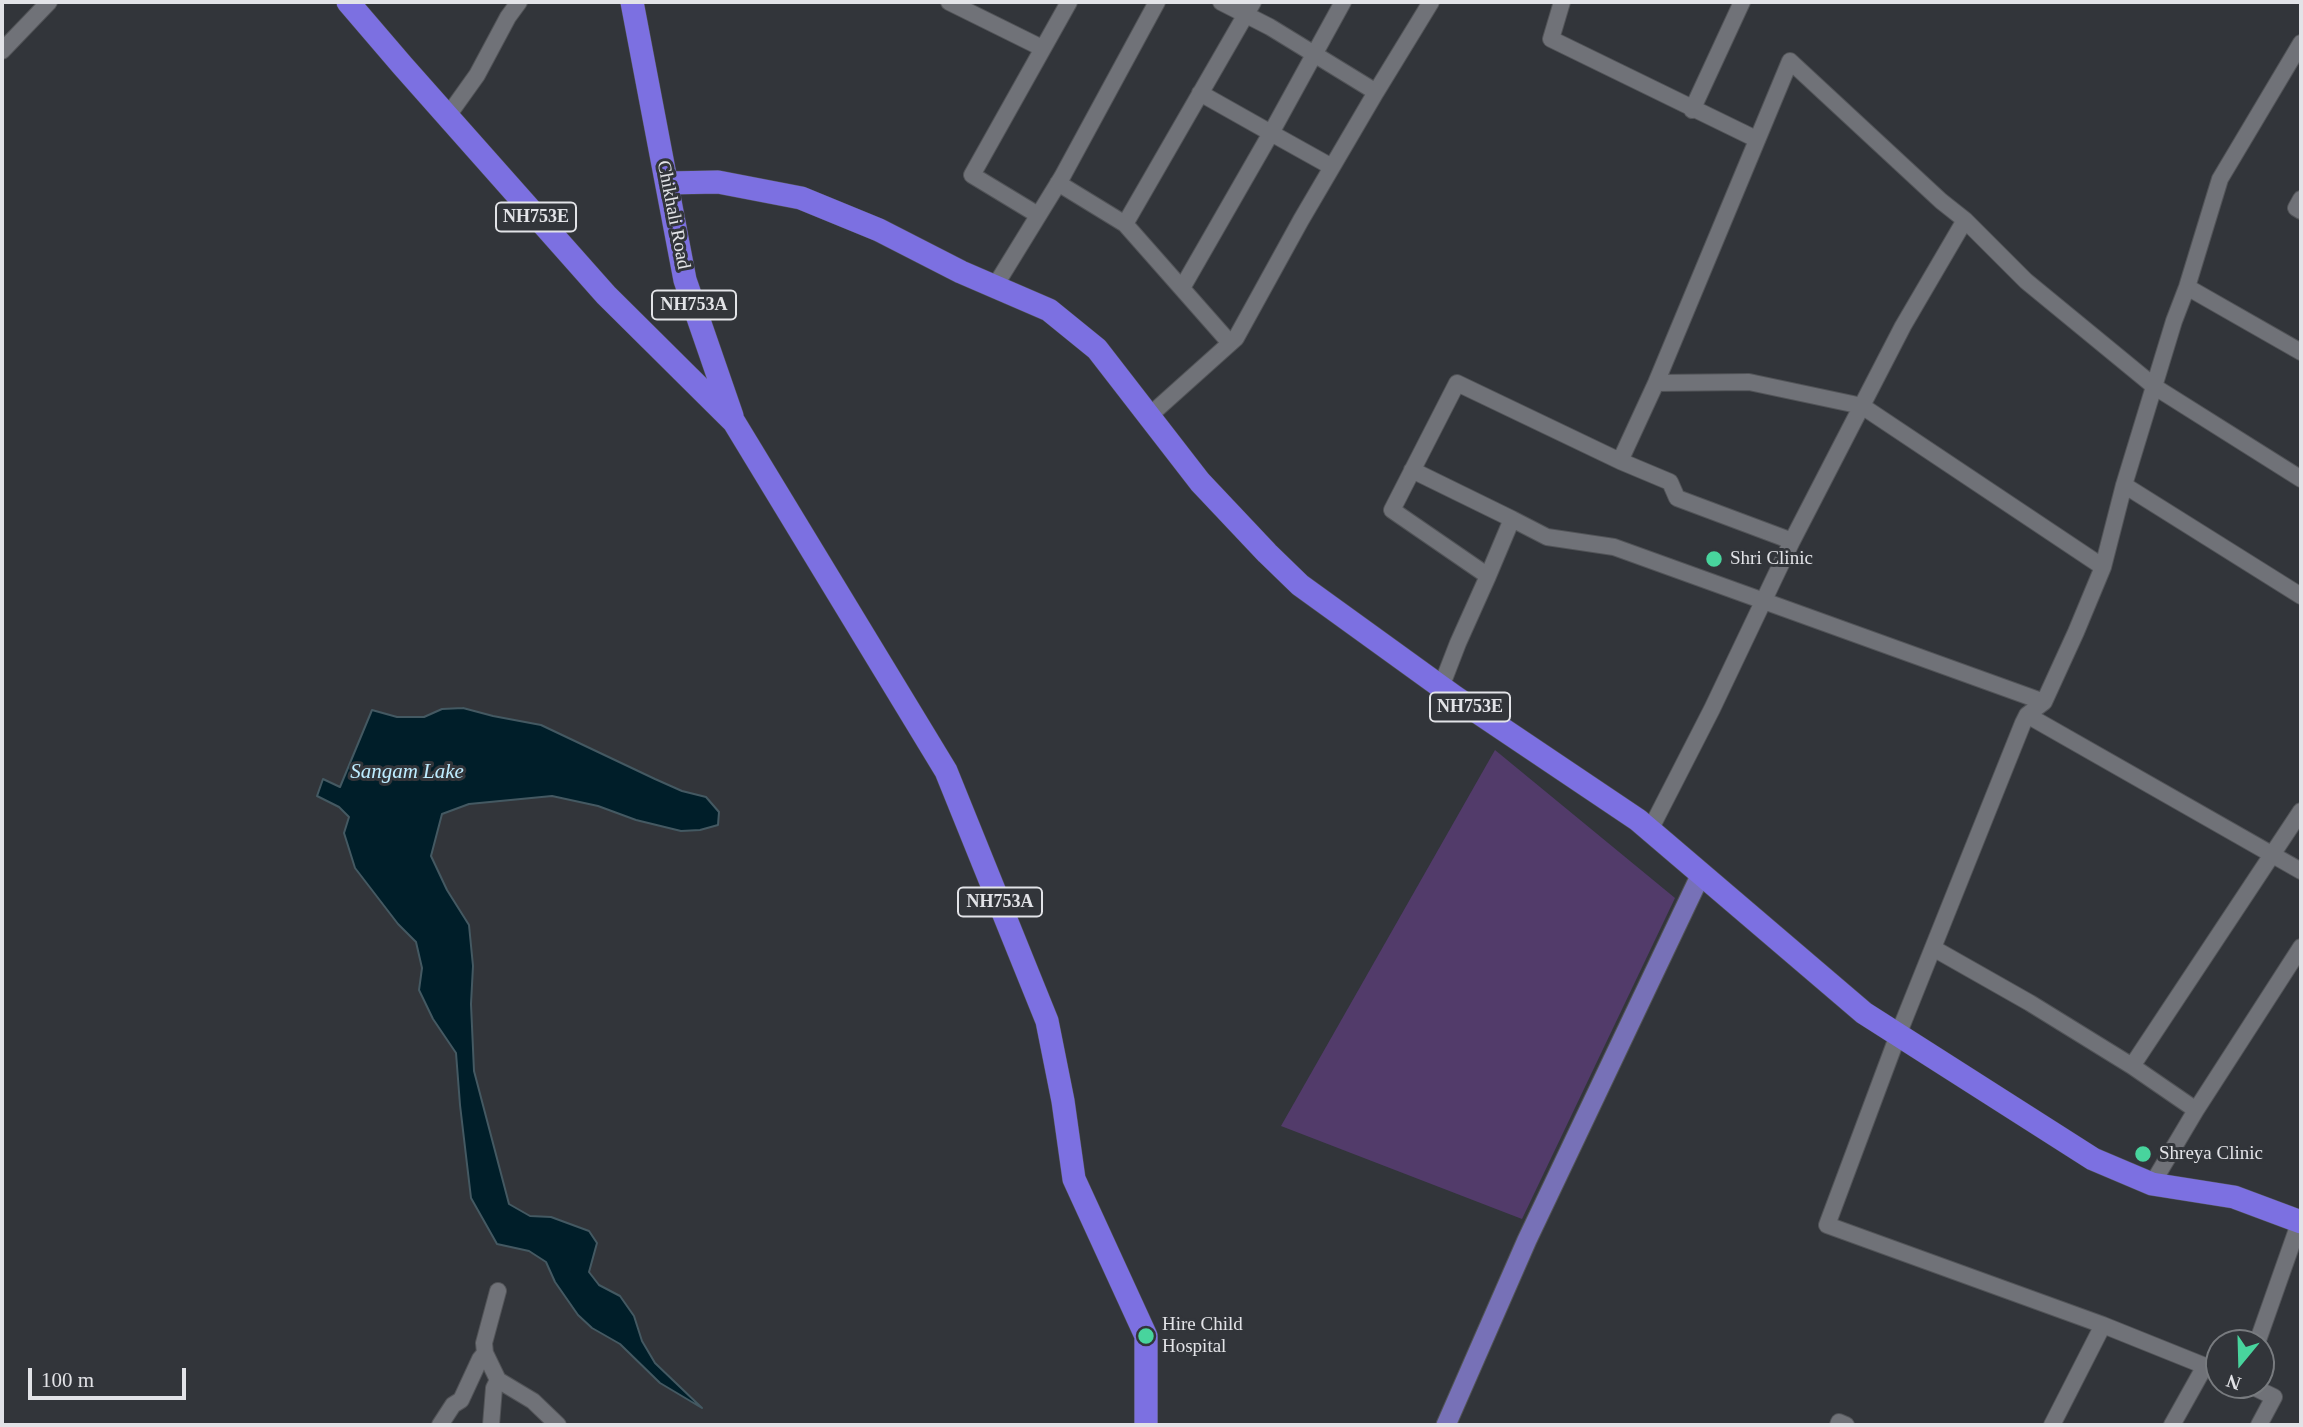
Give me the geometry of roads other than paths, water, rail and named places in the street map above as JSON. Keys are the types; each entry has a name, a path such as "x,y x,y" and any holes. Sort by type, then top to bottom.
{"highway":[{"name":"NH753E","path":"348,2 606,295 734,422"},
{"name":"Chikhali Road","path":"632,2 685,280 734,422"},
{"name":"NH753E","path":"667,183 718,181 801,198 878,230 961,272 1049,310 1097,349 1200,482 1300,585 1441,687 1638,820 1864,1013 2093,1159 2152,1184 2234,1197 2301,1222"},
{"name":"NH753A","path":"734,422 946,771 973,835 1047,1021 1063,1101 1074,1179 1146,1336 1146,1425"}],"main road":[{"path":"1446,1425 1527,1240 1701,874"}],"street":[{"path":"2,51 49,2"},
{"path":"447,117 477,75 519,2"},
{"path":"950,2 1042,48"},
{"path":"1038,215 972,175 1069,2"},
{"path":"995,286 1058,183 1157,2"},
{"path":"1222,2 1249,8 1313,54 1376,92"},
{"path":"1182,288 1343,2"},
{"path":"1149,416 1236,338 1332,167 1432,2"},
{"path":"1562,2 1550,39 1756,139"},
{"path":"1692,110 1742,2"},
{"path":"1125,224 1249,8"},
{"path":"2205,1366 2103,1325 1827,1225 1898,1035 2027,715 2044,702 2103,568 2124,485 2220,179 2301,43"},
{"path":"1620,461 1656,383 1790,61 1965,220 2026,281 2155,387 2301,479"},
{"path":"1200,93 1332,167"},
{"path":"1058,183 1125,224 1230,343"},
{"path":"2301,199 2296,208 2301,211"},
{"path":"1650,830 1903,326 1965,220"},
{"path":"2187,286 2301,352"},
{"path":"1656,383 1749,382 1862,406 2103,568"},
{"path":"1488,576 1392,510 1457,383 1620,461 1670,481 1676,498 1793,541"},
{"path":"1412,470 1547,537 1614,547 2044,702"},
{"path":"2124,485 2301,596"},
{"path":"1441,687 1512,519"},
{"path":"2027,715 2301,871"},
{"path":"2132,1066 2301,811"},
{"path":"2152,1184 2196,1110 2301,947"},
{"path":"1933,948 2030,1003 2132,1066 2196,1110"},
{"path":"2262,1329 2301,1222"},
{"path":"498,1291 484,1343 485,1353 498,1380 533,1401 558,1425"},
{"path":"2052,1425 2103,1325"},
{"path":"440,1425 453,1405 460,1400 485,1353"},
{"path":"2172,1425 2205,1379"},
{"path":"491,1425 494,1388 498,1380"},
{"path":"2259,1425 2273,1399"},
{"path":"1838,1425 1839,1422 1846,1425"}],"water":[{"name":"Sangam Lake","path":"463,708 541,725 682,791 706,797 719,812 718,825 681,831 636,820 598,806 552,796 469,804 442,814 431,856 447,890 469,925 473,966 471,1004 474,1071 509,1204 530,1216 551,1217 589,1231 597,1243 589,1272 599,1285 620,1296 634,1316 642,1341 655,1363 702,1408 660,1383 620,1344 592,1328 578,1315 555,1282 546,1262 529,1251 497,1244 471,1198 456,1053 433,1019 419,990 422,968 416,942 398,924 355,868 344,833 349,817 339,807 317,796 323,779 340,787 372,710 397,717 424,717 442,709"}],"place":[{"name":"Shri Clinic","path":"1714,559"},
{"name":"Shreya Clinic","path":"2143,1154"},
{"name":"Hire Child Hospital","path":"1146,1336"}]}
